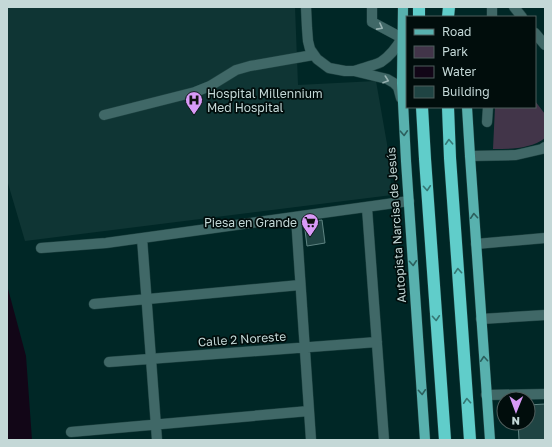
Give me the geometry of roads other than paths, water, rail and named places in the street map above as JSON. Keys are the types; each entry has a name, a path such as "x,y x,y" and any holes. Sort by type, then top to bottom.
{"highway":[{"path":"422,108 444,440"},
{"path":"448,108 470,440"}],"main road":[{"name":"Autopista Narcisa de Jesús","path":"403,7 403,106 425,440"},
{"path":"467,108 490,440"}],"street":[{"path":"306,7 306,28 310,49 313,55 329,68 354,71 387,79 394,83 398,88 403,106"},
{"path":"354,71 381,62 398,46 402,38 372,22 372,7"},
{"path":"514,7 521,16"},
{"path":"536,34 545,45"},
{"path":"104,114 195,92 210,86 236,70 250,66 313,55"},
{"path":"487,122 488,108"},
{"path":"470,156 516,155 545,147"},
{"path":"41,248 106,243 368,208 409,201"},
{"path":"368,208 384,440"},
{"path":"296,217 311,440"},
{"path":"142,238 157,440"},
{"path":"476,244 545,238"},
{"path":"94,304 300,285"},
{"path":"481,319 545,315"},
{"name":"Calle 2 Noreste","path":"109,362 377,342"},
{"path":"486,396 545,394"},
{"path":"71,432 309,411"}],"water":[{"path":"7,285 26,356 32,440 7,440"}],"place":[{"name":"Hospital Millennium Med Hospital","path":"194,115"},
{"name":"Piesa en Grande","path":"310,237"}]}
